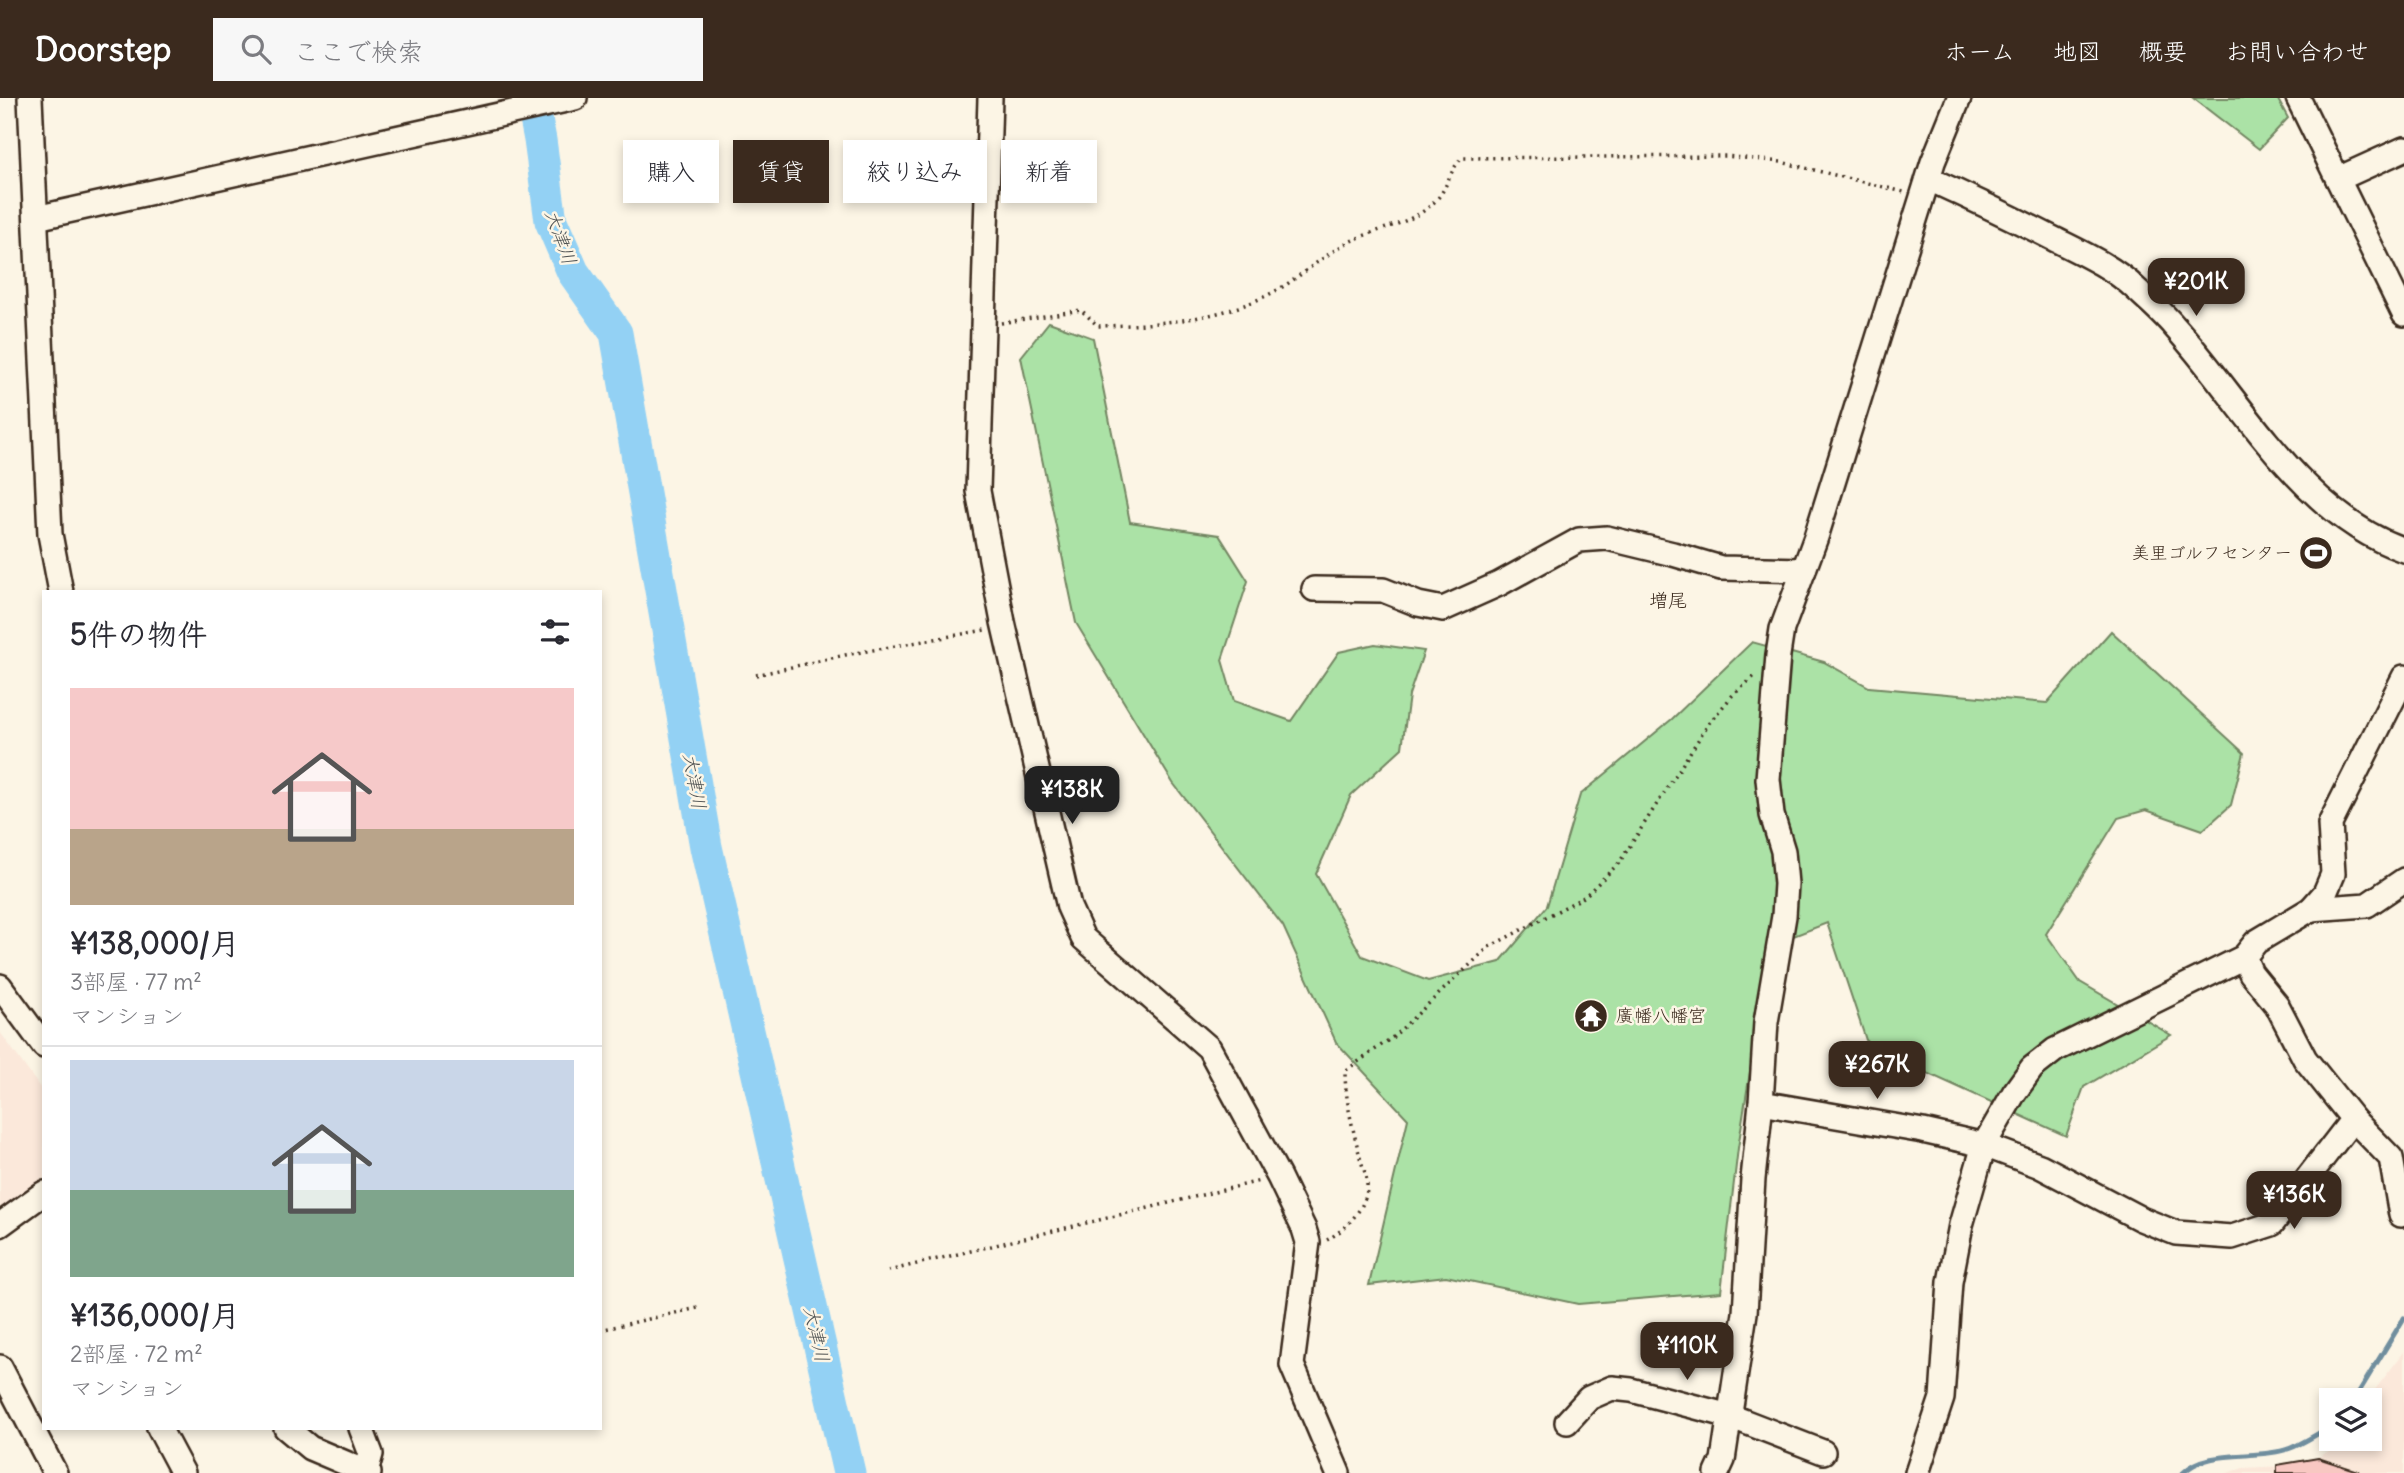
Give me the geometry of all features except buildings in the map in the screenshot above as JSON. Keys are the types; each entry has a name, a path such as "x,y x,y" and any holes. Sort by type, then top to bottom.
{"street":[{"path":"30,98 50,534 61,590"},
{"path":"36,218 575,98"},
{"path":"990,98 978,491 1003,622 1069,907 1083,938 1209,1048 1304,1229 1308,1242 1292,1365 1338,1473"},
{"path":"1717,1473 1723,1460 1745,1313 1766,1023 1784,916 1786,884 1783,851 1772,815 1768,779 1777,655 1782,629 1804,570 1926,188 1959,98"},
{"path":"2298,98 2404,314"},
{"path":"2338,179 2404,149"},
{"path":"1926,188 2091,257 2133,286 2174,326 2304,482 2359,528 2404,550"},
{"path":"1314,589 1383,590 1418,604 1443,609 1499,584 1579,540 1607,538 1721,568 1804,570"},
{"path":"1917,1473 1942,1398 1951,1282 1961,1226 1984,1145 2014,1093 2032,1068 2055,1050 2244,957 2256,942 2311,909 2325,893 2333,874 2330,824 2404,677"},
{"path":"2311,909 2367,905 2404,880"},
{"path":"2244,957 2251,972 2277,1005 2305,1059 2353,1119 2390,1158 2401,1215"},
{"path":"0,986 37,1022 42,1039"},
{"path":"1761,1103 1923,1131 1984,1145 2040,1166 2141,1219 2176,1233 2232,1237 2272,1224 2353,1119"},
{"path":"0,1225 41,1202"},
{"path":"0,1367 55,1473"},
{"path":"1567,1422 1589,1398 1612,1388 1631,1390 1730,1416 1823,1452"},
{"path":"160,1430 183,1473"},
{"path":"288,1430 310,1448 368,1472 371,1454 362,1430"}],"path":[{"path":"983,327 1082,310 1098,326 1129,326 1187,319 1234,309 1283,287 1350,242 1421,213 1438,198 1452,168 1462,159 1726,156 1781,162 1926,188"},
{"path":"755,675 845,655 982,630 1003,622"},
{"path":"1308,1242 1324,1241 1342,1229 1362,1205 1368,1185 1345,1093 1345,1071 1393,1037 1489,947 1584,897 1619,863 1709,723 1732,696 1777,655"},
{"path":"888,1271 1279,1177"},
{"path":"602,1330 702,1307"}],"shaded area":[{"path":"0,1032 42,1090 42,1180 0,1211"},
{"path":"2404,1352 2404,1473 2227,1473 2243,1468 2285,1466 2313,1460 2329,1451 2382,1451 2382,1388 2376,1388"}],"green space":[{"path":"2193,98 2277,98 2288,118 2259,149"},
{"path":"1049,322 1093,338 1130,522 1219,535 1248,581 1222,660 1234,701 1291,721 1339,652 1375,644 1424,651 1409,695 1402,748 1351,795 1316,874 1362,956 1428,981 1500,962 1547,906 1580,795 1672,719 1752,642 1824,662 1869,687 2047,703 2111,631 2244,753 2231,805 2203,830 2146,810 2118,818 2046,934 2080,982 2171,1035 2084,1087 2066,1136 1868,1046 1827,923 1770,945 1738,1148 1721,1292 1578,1304 1446,1276 1369,1285 1408,1119 1336,1042 1283,926 1173,783 1076,623 1021,357"}],"waterway":[{"name":"大津川","path":"532,98 551,221 573,272 616,333 706,847 849,1473"},
{"path":"2361,1388 2404,1318"},
{"path":"2183,1473 2205,1460 2288,1449 2319,1433"}],"place":[{"name":"美里ゴルフセンター","path":"2316,553"},
{"name":"廣幡八幡宮","path":"1591,1016"}],"district":[{"name":"増尾","path":"1668,600"}]}
